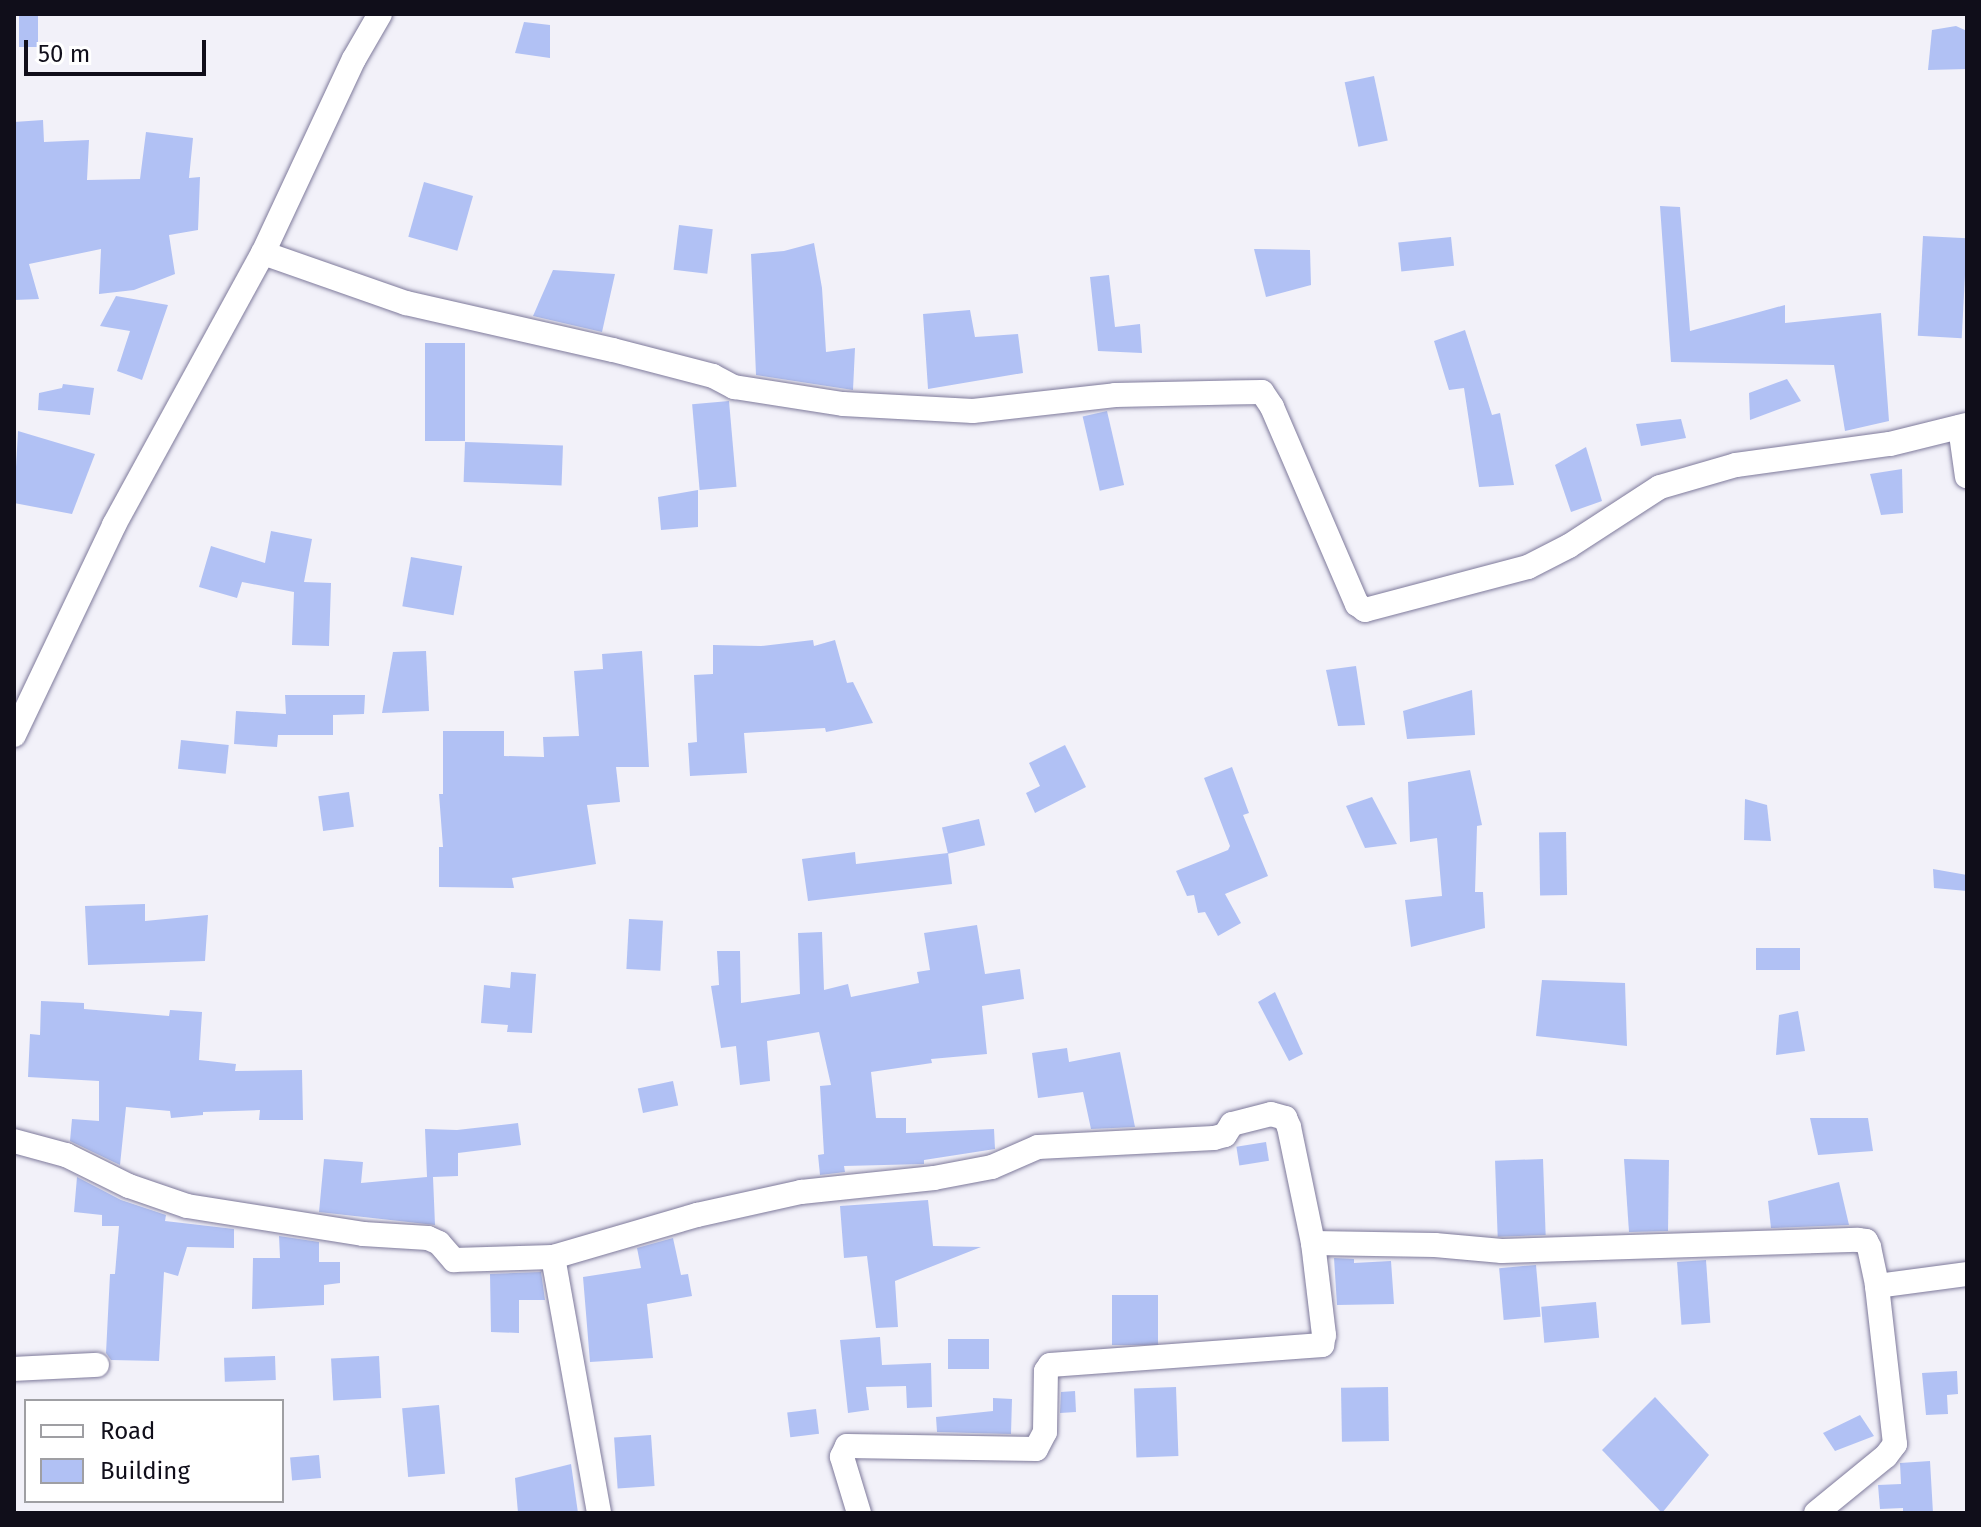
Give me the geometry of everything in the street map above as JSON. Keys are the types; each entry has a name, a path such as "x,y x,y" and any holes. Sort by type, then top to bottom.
{"street":[{"path":"14,735 114,525 263,253 354,59 380,14"},
{"path":"263,253 406,303 627,353 713,376 734,387 843,404 973,411 1115,395 1262,392 1272,407 1357,604 1365,610 1528,567 1569,546 1660,487 1736,465 1890,444 1964,426 1967,477"},
{"path":"14,1141 66,1155 129,1186 187,1206 363,1234 428,1238 439,1243 454,1260 553,1257 697,1215 801,1192 934,1178 992,1167 1038,1147 1214,1138 1225,1135 1232,1124 1271,1114 1285,1118 1313,1243 1324,1335 1322,1345 1050,1365 1046,1371 1045,1432 1036,1449 847,1446 842,1457 859,1513"},
{"path":"1313,1243 1435,1245 1502,1251 1866,1241 1877,1286 1895,1444 1886,1456 1816,1513"},
{"path":"553,1257 599,1513"},
{"path":"1877,1286 1967,1274"},
{"path":"14,1369 97,1365"}],"building":[{"path":"19,14 38,14 38,47 19,47"},
{"path":"524,22 550,25 550,58 515,53"},
{"path":"1956,26 1967,31 1967,69 1928,70 1932,30"},
{"path":"1374,76 1388,141 1358,147 1345,82"},
{"path":"43,120 44,142 89,140 87,180 140,179 146,132 193,138 189,178 200,177 198,230 169,235 175,274 134,290 99,294 101,249 29,264 39,299 14,300 14,122"},
{"path":"424,182 473,196 457,251 408,237"},
{"path":"1660,206 1680,207 1690,331 1785,305 1785,323 1881,313 1889,421 1845,431 1834,365 1671,362"},
{"path":"679,225 713,229 707,274 674,270"},
{"path":"1923,236 1967,238 1962,338 1918,336"},
{"path":"1451,237 1454,266 1401,271 1398,243"},
{"path":"814,243 822,288 826,352 855,348 853,390 756,375 751,254 784,251"},
{"path":"1254,249 1310,250 1311,285 1266,297"},
{"path":"553,270 615,274 602,332 533,316"},
{"path":"1109,275 1115,327 1140,324 1142,353 1098,351 1090,277"},
{"path":"116,296 168,305 142,380 117,371 130,331 100,326"},
{"path":"970,310 975,337 1018,334 1023,373 928,389 923,314"},
{"path":"1465,330 1492,415 1500,413 1514,485 1479,487 1464,388 1449,390 1434,341"},
{"path":"425,343 465,343 465,441 425,441"},
{"path":"1787,379 1801,401 1750,420 1749,393"},
{"path":"63,384 94,388 90,415 38,410 39,393 62,388"},
{"path":"729,401 736,487 700,490 692,404"},
{"path":"1107,411 1124,485 1100,491 1083,417"},
{"path":"1681,419 1686,438 1641,446 1636,424"},
{"path":"18,431 95,454 72,514 14,503"},
{"path":"465,442 563,445 562,485 464,482"},
{"path":"1586,447 1602,501 1571,512 1555,465"},
{"path":"1902,469 1903,513 1881,515 1870,474"},
{"path":"698,490 698,527 661,530 658,497"},
{"path":"271,531 312,539 304,582 331,583 329,646 292,645 294,592 242,582 237,598 199,587 211,546 265,563"},
{"path":"411,557 462,566 454,615 402,606"},
{"path":"813,640 814,646 835,640 847,683 853,682 873,723 826,732 825,728 744,733 747,773 690,776 688,743 697,742 694,675 713,674 713,645 761,646"},
{"path":"426,651 429,711 382,713 393,652"},
{"path":"642,651 649,767 616,767 620,802 587,805 596,864 512,878 514,888 439,887 439,847 443,847 439,794 443,794 443,731 504,731 504,756 544,757 543,737 579,736 574,671 603,669 602,654"},
{"path":"1356,666 1365,725 1338,726 1326,670"},
{"path":"1472,690 1475,735 1407,739 1403,711"},
{"path":"285,695 365,695 364,714 333,715 333,735 278,735 277,747 234,744 236,711 286,714"},
{"path":"181,740 229,745 226,774 178,769"},
{"path":"1065,745 1086,787 1035,813 1026,793 1040,786 1029,763"},
{"path":"1232,767 1249,813 1243,815 1268,876 1225,894 1241,923 1218,936 1205,912 1198,913 1194,895 1187,896 1176,871 1228,850 1230,846 1204,778"},
{"path":"1470,770 1482,825 1477,826 1475,892 1483,892 1485,928 1411,947 1405,900 1442,896 1437,838 1410,842 1408,782"},
{"path":"349,792 354,827 323,831 318,796"},
{"path":"1372,797 1397,844 1365,848 1346,806"},
{"path":"1745,799 1767,805 1771,841 1744,840"},
{"path":"979,819 985,845 948,854 942,828"},
{"path":"1539,832 1566,832 1567,895 1540,895"},
{"path":"855,852 856,864 948,853 952,884 808,901 802,859"},
{"path":"1933,869 1967,875 1967,891 1934,888"},
{"path":"145,904 145,921 208,915 205,961 88,965 85,906"},
{"path":"629,919 663,921 660,971 626,969"},
{"path":"977,925 985,974 1020,969 1024,999 982,1006 987,1054 931,1059 932,1063 871,1072 876,1118 906,1118 906,1133 994,1129 995,1149 924,1160 924,1164 844,1166 845,1172 820,1175 818,1155 824,1154 820,1086 831,1085 819,1032 767,1041 770,1081 740,1085 736,1046 721,1048 711,986 719,985 717,951 740,951 741,1003 800,994 798,933 822,932 824,990 848,984 851,997 919,983 917,972 930,970 924,933"},
{"path":"1756,948 1800,948 1800,970 1756,970"},
{"path":"511,972 536,974 532,1033 507,1032 508,1025 481,1023 484,985 510,988"},
{"path":"1542,980 1625,983 1627,1046 1536,1036"},
{"path":"1275,992 1303,1054 1289,1061 1258,1002"},
{"path":"41,1001 84,1003 84,1009 169,1016 170,1010 202,1012 199,1060 236,1064 235,1071 302,1070 303,1120 259,1120 260,1110 203,1112 203,1115 171,1118 170,1111 126,1107 120,1165 70,1141 72,1119 99,1121 99,1081 28,1077 30,1034 40,1035"},
{"path":"1798,1011 1805,1051 1776,1055 1779,1015"},
{"path":"1067,1048 1069,1062 1120,1052 1135,1127 1091,1129 1083,1092 1038,1098 1032,1053"},
{"path":"673,1081 678,1105 643,1113 638,1088"},
{"path":"1810,1118 1868,1118 1873,1151 1818,1155"},
{"path":"518,1123 521,1145 458,1153 458,1176 433,1177 435,1225 319,1212 324,1159 363,1162 361,1183 427,1177 425,1129 457,1130"},
{"path":"1266,1142 1269,1161 1239,1165 1236,1147"},
{"path":"1543,1159 1546,1235 1498,1237 1495,1161"},
{"path":"1624,1159 1669,1160 1668,1231 1629,1232"},
{"path":"77,1177 121,1200 166,1215 165,1221 234,1229 234,1248 187,1247 178,1276 164,1272 159,1361 111,1360 106,1353 110,1274 115,1274 119,1226 102,1226 102,1215 74,1212"},
{"path":"1839,1182 1849,1225 1771,1228 1768,1201"},
{"path":"928,1200 933,1246 981,1247 895,1281 898,1327 876,1328 867,1256 844,1258 840,1206"},
{"path":"279,1236 319,1242 319,1262 340,1262 340,1283 324,1285 324,1305 252,1309 253,1258 280,1258"},
{"path":"673,1238 681,1275 688,1274 692,1296 647,1304 653,1358 590,1362 583,1277 641,1268 637,1248"},
{"path":"1334,1258 1354,1259 1354,1263 1391,1261 1394,1304 1337,1305"},
{"path":"1706,1260 1710,1323 1681,1325 1677,1262"},
{"path":"1536,1265 1541,1317 1504,1320 1499,1268"},
{"path":"541,1272 545,1300 519,1300 519,1333 491,1332 490,1274"},
{"path":"1112,1295 1158,1295 1158,1345 1112,1345"},
{"path":"1596,1302 1599,1338 1544,1343 1541,1307"},
{"path":"880,1337 882,1365 931,1363 932,1407 907,1408 906,1386 866,1387 869,1410 848,1413 840,1340"},
{"path":"948,1339 989,1339 989,1369 948,1369"},
{"path":"275,1356 276,1380 225,1382 224,1358"},
{"path":"379,1356 381,1398 333,1400 331,1359"},
{"path":"1957,1371 1958,1394 1947,1395 1948,1414 1926,1415 1922,1373"},
{"path":"1176,1387 1178,1456 1136,1457 1134,1388"},
{"path":"1388,1387 1389,1441 1342,1442 1341,1388"},
{"path":"1075,1391 1076,1412 1060,1413 1061,1392"},
{"path":"1655,1397 1709,1455 1662,1513 1602,1450"},
{"path":"993,1398 1012,1399 1011,1434 937,1432 936,1417 993,1411"},
{"path":"439,1405 445,1474 408,1477 402,1408"},
{"path":"816,1409 819,1434 790,1437 787,1413"},
{"path":"1860,1415 1874,1436 1835,1451 1823,1433"},
{"path":"651,1435 655,1486 618,1488 614,1438"},
{"path":"319,1455 321,1478 292,1480 290,1458"},
{"path":"1930,1461 1933,1513 1903,1513 1903,1508 1880,1509 1878,1485 1901,1484 1900,1463"},
{"path":"571,1464 578,1513 518,1513 515,1478"}]}
